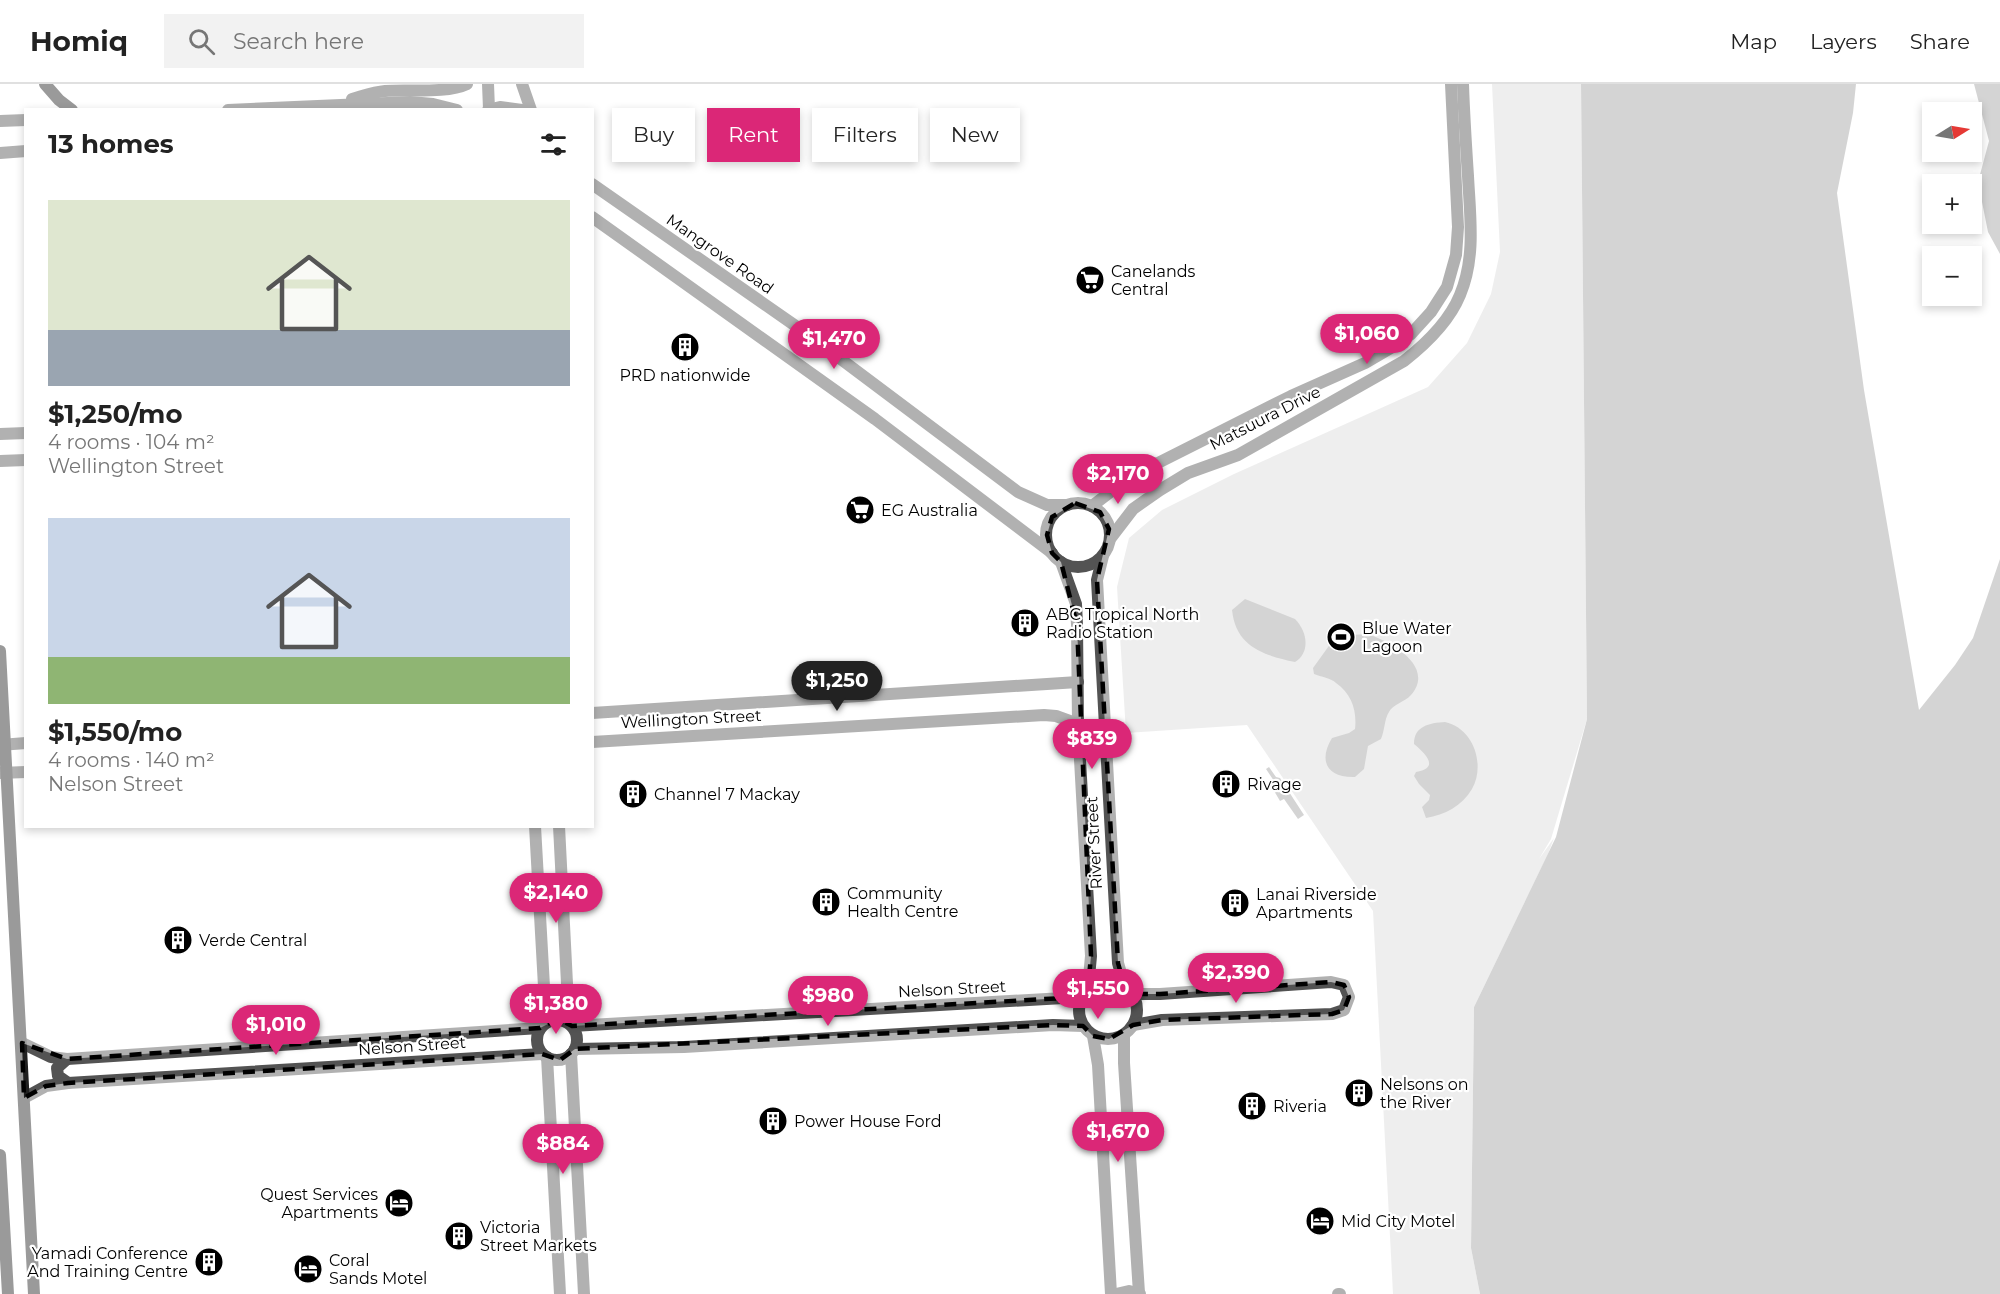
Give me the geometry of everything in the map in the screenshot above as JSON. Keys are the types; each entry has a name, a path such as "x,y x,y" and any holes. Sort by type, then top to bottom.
{"main road":[{"path":"45,84 58,100 69,108"},
{"path":"0,651 3,773 22,1043 34,1294"},
{"path":"0,1155 8,1294"},
{"path":"25,1294 33,1260"}],"street":[{"path":"337,104 383,92 439,89 467,84"},
{"path":"488,84 489,108"},
{"path":"522,84 530,108"},
{"name":"Matsuura Drive","path":"1092,506 1126,480 1148,468 1291,396 1365,363 1411,333 1431,312 1447,288 1456,255 1458,227 1451,84"},
{"name":"Matsuura Drive","path":"1110,539 1133,509 1148,497 1188,473 1238,454 1404,362 1428,342 1447,319 1460,296 1467,274 1472,239 1463,84"},
{"path":"264,108 410,102 449,108"},
{"path":"0,121 24,120"},
{"path":"0,153 24,151"},
{"name":"Mangrove Road","path":"594,185 826,347 1018,492 1047,505 1067,505"},
{"path":"594,218 875,419 1057,557 1079,567 1088,565 1102,555 1110,539 1106,520 1092,506 1076,503 1067,505 1059,510 1048,525 1048,544 1057,557"},
{"path":"0,434 24,433"},
{"path":"0,461 24,460"},
{"name":"River Street","path":"1102,555 1096,580 1118,963 1124,984"},
{"name":"River Street","path":"1057,557 1076,604 1078,724 1091,956 1084,992"},
{"name":"Wellington Street","path":"594,714 1078,682"},
{"name":"Wellington Street","path":"594,742 1044,715 1056,716 1078,724"},
{"path":"2,744 24,743"},
{"path":"3,773 24,772"},
{"path":"535,828 543,1025 537,1041 544,1055 560,1294"},
{"path":"559,828 570,1025 577,1038 573,1052 584,1294"},
{"path":"1093,1036 1098,1065 1113,1294 1129,1291 1139,1294 1124,1063 1129,1030 1138,1010 1133,994 1124,984 1105,980 1096,983 1084,992 1078,1006 1083,1026 1093,1036 1109,1039 1129,1030 1162,1020 1332,1014 1344,1010 1349,997 1344,985 1331,982 1133,994"},
{"name":"Nelson Street","path":"570,1025 1084,992"},
{"path":"543,1025 558,1019 570,1025"},
{"name":"Nelson Street","path":"22,1043 51,1057 67,1059 543,1025"},
{"path":"544,1055 560,1060 573,1052 1041,1026 1083,1026"},
{"name":"Nelson Street","path":"24,1098 46,1086 68,1083 544,1055"},
{"path":"67,1059 57,1068 58,1076 68,1083"}],"highlighted area":[{"path":"1075,503 1100,512 1109,529 1097,580 1118,963 1124,984 1133,994 1160,994 1331,982 1344,985 1349,997 1344,1010 1332,1014 1162,1020 1133,1025 1109,1039 1093,1036 1083,1026 1053,1025 575,1049 560,1060 542,1054 68,1083 46,1086 24,1098 22,1043 67,1059 540,1028 558,1019 572,1026 1081,997 1088,988 1091,956 1077,625 1061,562 1052,553 1047,535 1052,517"}],"shaded area":[{"path":"1492,84 1581,84 1587,719 1551,839 1539,859 1554,838 1548,854 1474,1007 1471,1248 1480,1294 1393,1294 1373,911 1247,725 1126,733 1117,587 1129,538 1162,510 1234,474 1428,387 1467,343 1491,294 1500,252"},
{"path":"1581,84 1856,84 1853,113 1837,193 1864,390 1919,710 1955,665 1973,638 2000,559 2000,1294 1480,1294 1471,1248 1474,1007 1556,837 1587,719"},
{"path":"1974,84 2000,84 2000,254 1988,232 1982,202 1982,174 1980,174 1989,141 1982,114 1982,102 1979,102"},
{"path":"1245,599 1295,619 1306,641 1300,658 1295,662 1272,656 1245,641 1239,633 1232,610"},
{"path":"1367,634 1387,642 1407,656 1418,674 1417,684 1411,695 1389,712 1381,739 1368,746 1364,769 1355,777 1345,777 1332,771 1326,761 1326,754 1332,738 1355,729 1354,709 1350,698 1341,687 1331,680 1314,674 1313,668 1336,636"},
{"path":"1445,722 1463,731 1470,739 1477,758 1478,769 1472,789 1458,805 1440,815 1426,818 1422,807 1429,800 1430,795 1414,776 1416,772 1428,767 1429,764 1423,752 1414,744 1415,738 1423,727"},
{"path":"1269,767 1276,777 1280,778 1304,815 1298,819 1284,799 1280,801 1270,784 1274,781 1266,769"}],"place":[{"name":"Canelands Central","path":"1090,280"},
{"name":"PRD nationwide","path":"685,347"},
{"name":"EG Australia","path":"860,510"},
{"name":"ABC Tropical North Radio Station","path":"1025,623"},
{"name":"Blue Water Lagoon","path":"1341,637"},
{"name":"Rivage","path":"1226,784"},
{"name":"Channel 7 Mackay","path":"633,794"},
{"name":"Community Health Centre","path":"826,902"},
{"name":"Lanai Riverside Apartments","path":"1235,903"},
{"name":"Verde Central","path":"178,940"},
{"name":"Nelsons on the River","path":"1359,1093"},
{"name":"Riveria","path":"1252,1106"},
{"name":"Power House Ford","path":"773,1121"},
{"name":"Quest Services Apartments","path":"399,1203"},
{"name":"Mid City Motel","path":"1320,1221"},
{"name":"Victoria Street Markets","path":"459,1236"},
{"name":"Yamadi Conference And Training Centre","path":"209,1262"},
{"name":"Coral Sands Motel","path":"308,1269"}]}
